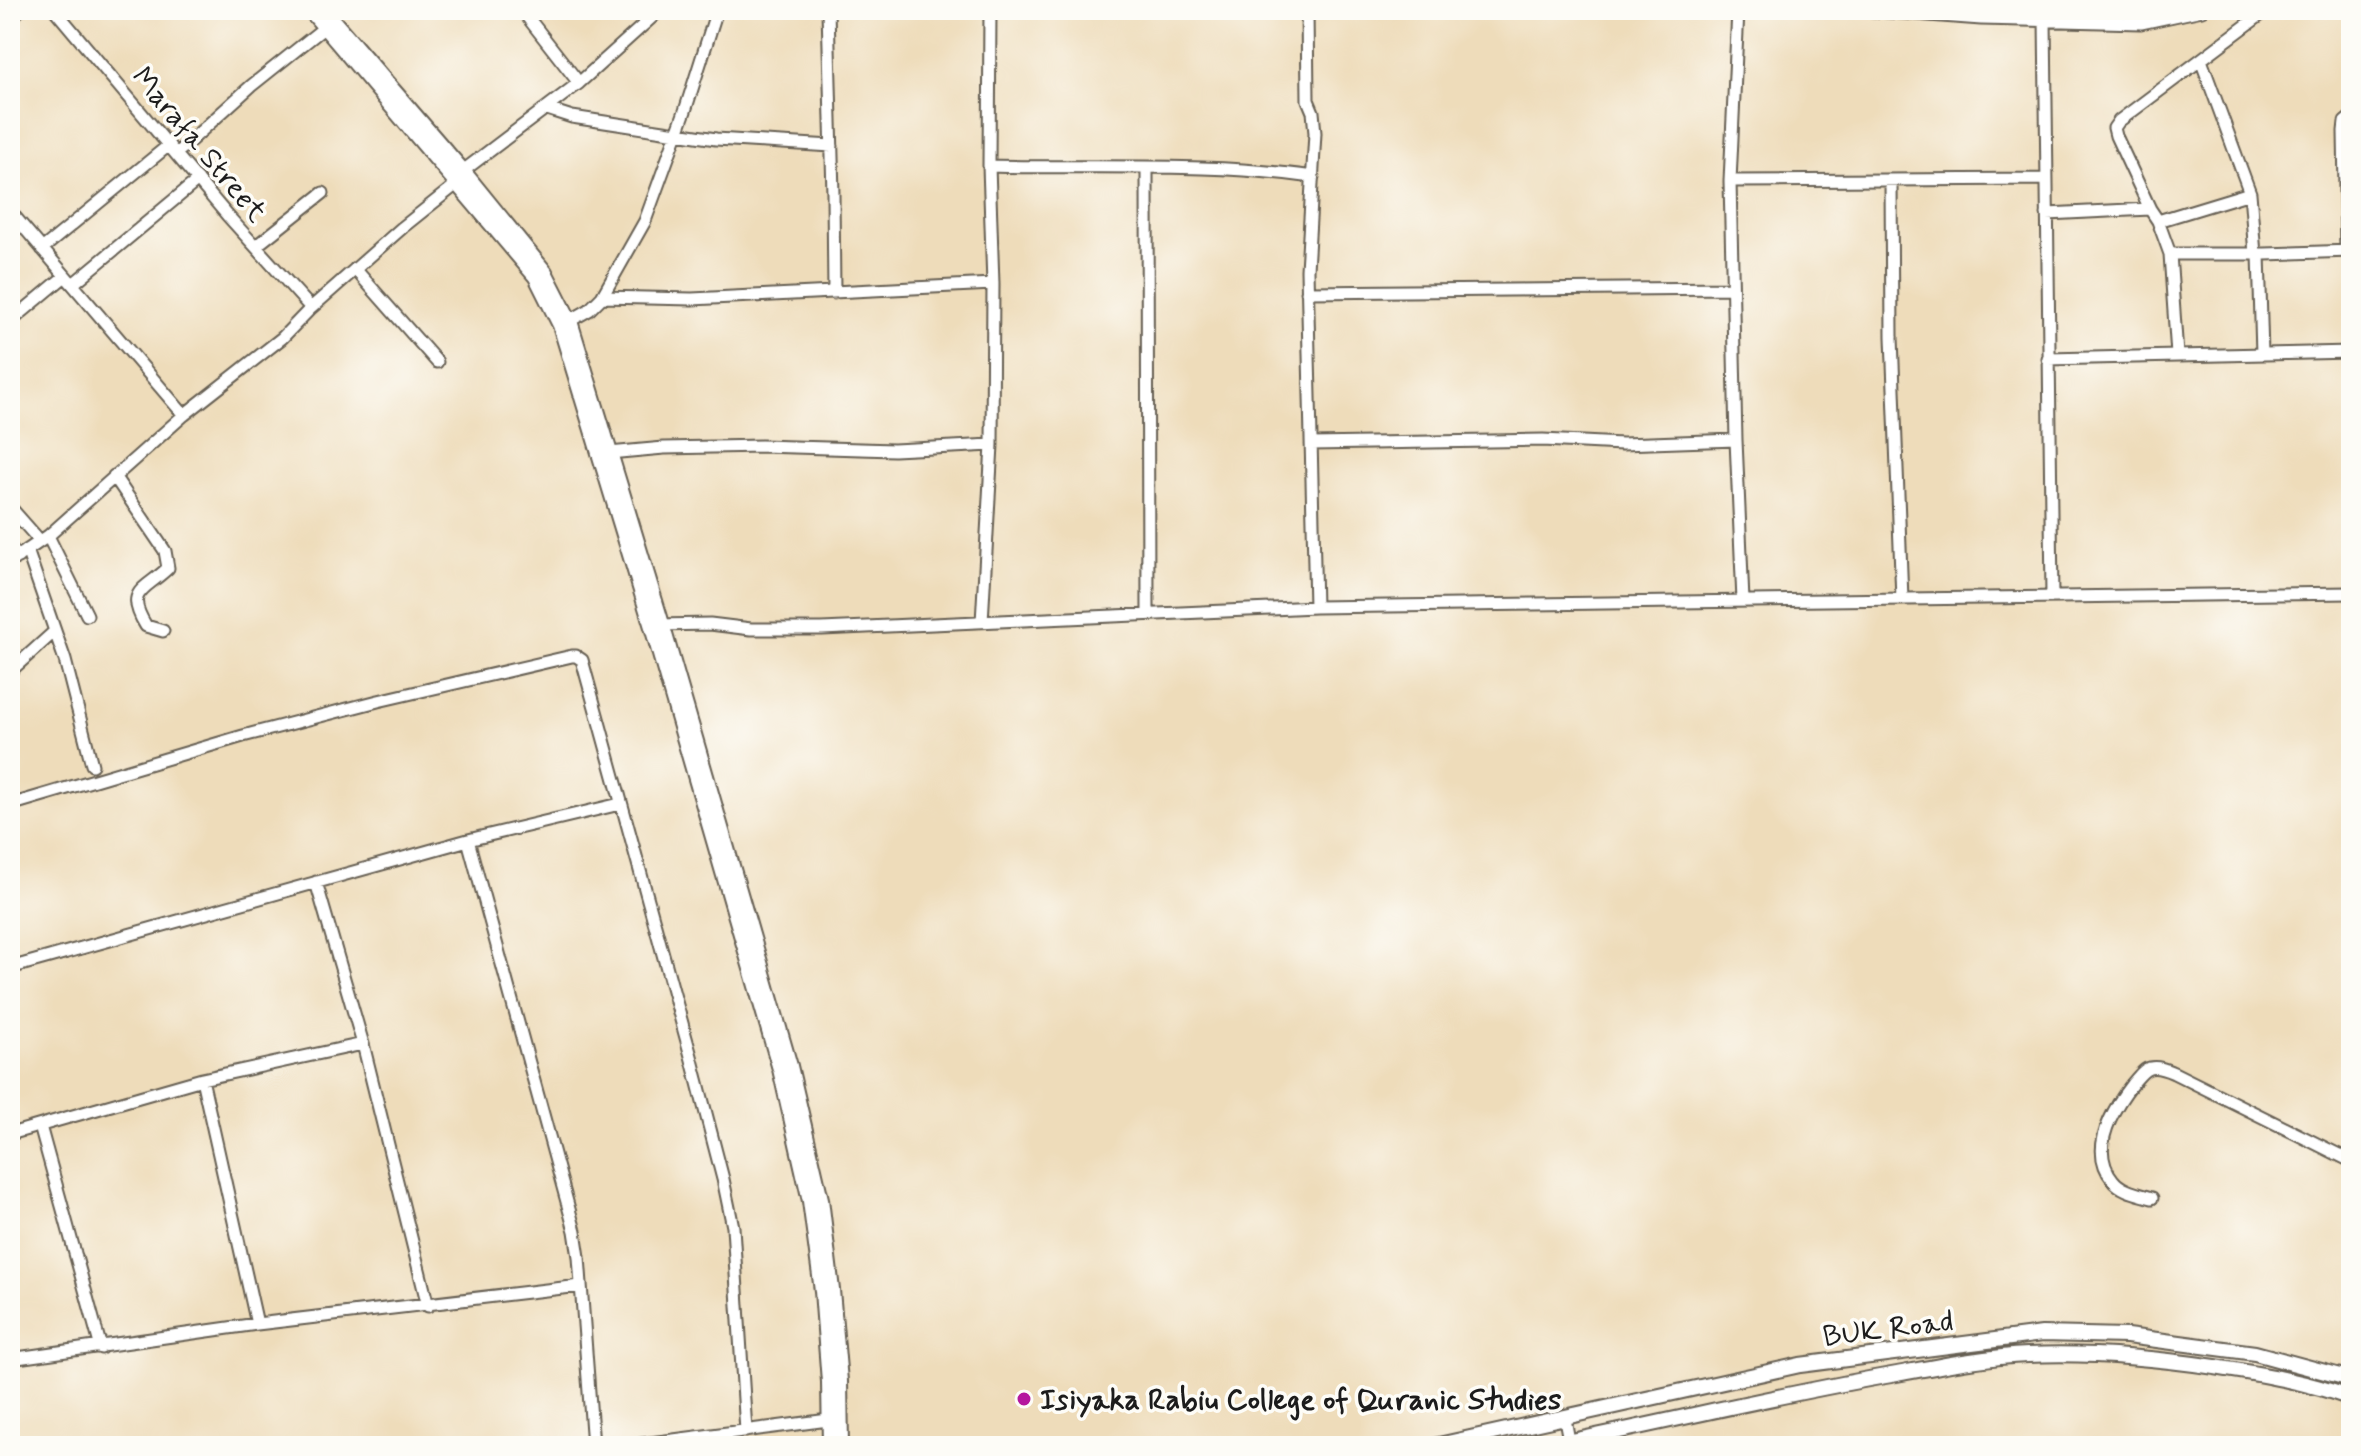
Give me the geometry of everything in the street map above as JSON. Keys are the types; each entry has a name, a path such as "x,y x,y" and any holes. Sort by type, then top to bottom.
{"main road":[{"path":"310,10 545,272 565,323 609,453 720,844 790,1066 821,1199 833,1305 835,1419 830,1446"},
{"path":"324,10 461,177"},
{"path":"565,323 657,625"},
{"name":"BUK Road","path":"1434,1446 1800,1365 2042,1334 2127,1336 2255,1353 2351,1379"},
{"name":"BUK Road","path":"1547,1446 1570,1444 1850,1381 1975,1360 2025,1355 2170,1360 2246,1372 2351,1398"},
{"path":"835,1419 841,1446"}],"street":[{"path":"10,18 20,10"},
{"name":"Marafa Street","path":"55,10 311,308"},
{"path":"522,10 579,83"},
{"path":"92,765 55,631 16,554 44,539 184,415 282,338 311,308 491,148 579,83 660,10"},
{"path":"565,323 589,310 602,297 645,221 678,133 717,10"},
{"path":"828,10 834,293"},
{"path":"982,622 992,445 990,10"},
{"path":"1307,10 1308,100 1313,112 1315,133 1307,270 1315,607"},
{"path":"1738,10 1730,181 1743,601"},
{"path":"1863,10 2141,23 2202,10"},
{"path":"2140,10 2141,23"},
{"path":"2177,355 2170,254 2158,221 2114,128 2119,121 2267,10"},
{"path":"2045,19 2052,597"},
{"path":"42,249 325,27"},
{"path":"2201,60 2250,193 2257,254 2262,354"},
{"path":"547,109 572,117 716,139 832,146"},
{"path":"2170,254 2349,251 2344,131 2345,122 2351,117"},
{"path":"989,166 1147,168 1313,177"},
{"path":"1147,168 1148,614"},
{"path":"1730,181 2047,179"},
{"path":"10,322 198,180"},
{"path":"1891,180 1892,337 1902,599"},
{"path":"256,246 323,193"},
{"path":"2158,221 2250,193"},
{"path":"2047,214 2150,209"},
{"path":"10,211 184,415"},
{"path":"355,269 437,362"},
{"path":"602,297 692,299 993,284"},
{"path":"1307,292 1732,288"},
{"path":"2048,359 2351,352"},
{"path":"1311,444 1543,440 1622,444 1736,440"},
{"path":"609,453 679,447 894,450 992,445"},
{"path":"114,476 165,551 168,568 137,595 135,604 146,626 163,631"},
{"path":"10,507 44,539 87,615"},
{"path":"657,625 822,629 1315,607 2351,593"},
{"path":"15,667 55,631"},
{"path":"10,805 303,720 576,656 582,660 723,1179 733,1227 746,1431"},
{"path":"10,968 468,840 620,804"},
{"path":"468,840 575,1231 593,1446"},
{"path":"316,882 363,1044 428,1306"},
{"path":"10,1134 202,1079 363,1044"},
{"path":"2152,1198 2115,1183 2102,1156 2111,1113 2145,1070 2151,1068 2174,1073 2351,1161"},
{"path":"202,1079 257,1324"},
{"path":"40,1126 101,1348"},
{"path":"10,1359 257,1324 580,1286"},
{"path":"627,1446 835,1419"},
{"path":"1565,1419 1570,1444"}],"place":[{"name":"Isiyaka Rabiu College of Quranic Studies","path":"1024,1399"}]}
